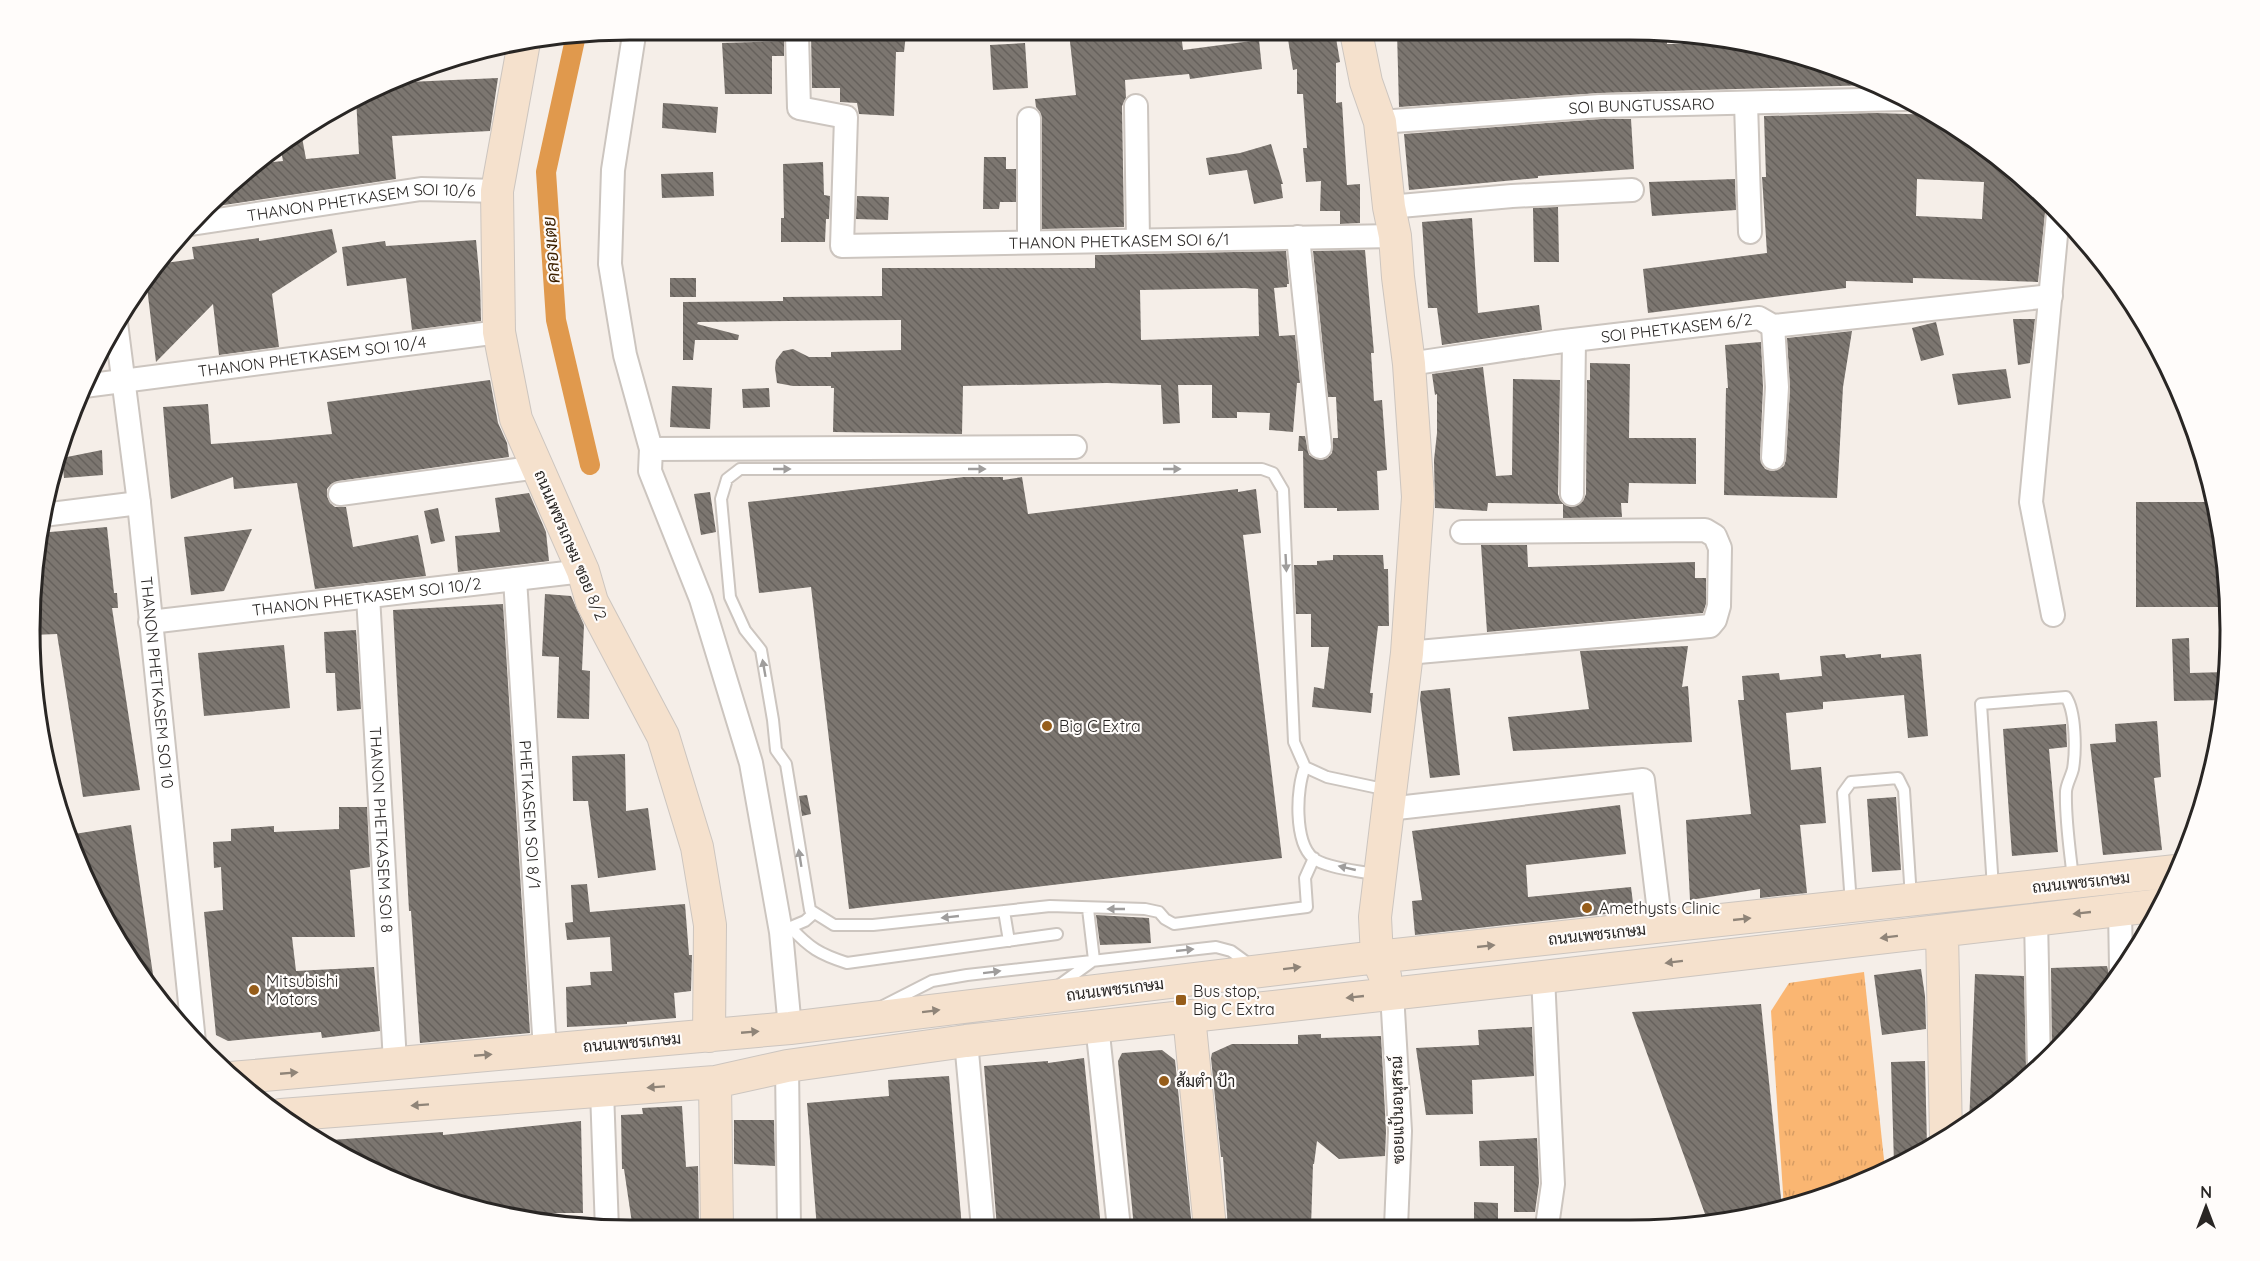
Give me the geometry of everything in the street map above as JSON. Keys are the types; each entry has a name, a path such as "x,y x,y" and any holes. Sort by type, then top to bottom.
{"main road":[{"path":"1358,40 1366,82 1380,122 1409,364 1418,497 1407,653 1375,917 1377,957 1392,993"},
{"name":"ถนนเพชรเกษม ซอย 8/2","path":"522,51 497,191 499,332 516,419 583,571 592,602 663,736 697,847 710,925 709,1036"},
{"name":"ถนนเพชรเกษม","path":"244,1077 790,1028 1377,957 2168,872"},
{"name":"ถนนเพชรเกษม","path":"293,1114 715,1082 788,1066 966,1041 1543,977 2151,905"},
{"path":"1942,931 1946,1128"},
{"path":"1189,1016 1209,1220"},
{"path":"715,1082 717,1220"}],"street":[{"path":"633,40 613,170 610,264 625,355 651,449 650,471 701,599 751,763 785,929 790,1028"},
{"name":"THANON PHETKASEM SOI 6/1","path":"797,40 800,108 846,117 842,246 1298,237 1392,222 1512,196 1632,190"},
{"name":"SOI BUNGTUSSARO","path":"1380,122 1600,106 1887,99"},
{"path":"1746,103 1750,232"},
{"path":"1136,106 1138,240"},
{"path":"1029,119 1029,242"},
{"name":"THANON PHETKASEM SOI 10/6","path":"205,222 420,189 497,191"},
{"path":"2053,615 2031,502 2057,224"},
{"path":"1298,237 1320,447"},
{"name":"SOI PHETKASEM 6/2","path":"1409,364 1574,340 1759,318 1773,326 2050,296"},
{"path":"1773,326 1777,387 1773,459"},
{"name":"THANON PHETKASEM SOI 10/4","path":"94,385 499,332"},
{"name":"THANON PHETKASEM SOI 10","path":"118,339 139,503 192,1026"},
{"path":"1572,494 1574,340"},
{"path":"651,449 1075,447"},
{"path":"340,494 538,467"},
{"path":"52,514 139,503"},
{"path":"1407,653 1710,627 1715,620 1719,606 1720,548 1715,536 1705,530 1462,532"},
{"name":"THANON PHETKASEM SOI 10/2","path":"150,622 583,571"},
{"name":"PHETKASEM SOI 8/1","path":"515,579 545,1050"},
{"name":"THANON PHETKASEM SOI 8","path":"368,596 395,1062"},
{"path":"1389,800 1643,780 1660,928"},
{"path":"2120,909 2121,957"},
{"path":"2036,918 2039,1056"},
{"path":"1543,977 1553,1184 1548,1220"},
{"name":"ซอยแป้นอนุสรณ์","path":"1392,993 1400,1131 1395,1220"},
{"path":"1097,1025 1118,1220"},
{"path":"966,1041 982,1220"},
{"path":"788,1066 789,1220"},
{"path":"602,1091 607,1219"}],"lane":[{"path":"1314,858 1305,878 1307,907 1174,924 1164,919 1160,912 1145,909 1050,906 873,925 834,925 813,914 810,910 800,861 786,764 776,750 761,650 745,630 730,597 721,499 727,479 740,469 1262,469 1273,473 1282,490 1294,742 1305,767 1389,800"},
{"path":"1994,892 1981,704 2066,697 2071,705 2075,747 2073,770 2066,788 2066,817 2073,882"},
{"path":"1305,767 1301,776 1299,818 1304,842 1314,858 1380,875"},
{"path":"1851,907 1843,793 1851,782 1868,780 1898,778 1904,790 1911,901"},
{"path":"1088,909 1094,960"},
{"path":"1004,911 1009,941"},
{"path":"785,929 805,921 813,914"},
{"path":"785,929 824,956 847,963 1057,934"},
{"path":"859,1019 932,981 1094,960 1216,947 1231,951 1259,972"},
{"path":"1041,998 1094,960"}],"green space":[{"path":"1864,972 1884,1163 1855,1176 1783,1200 1771,1011 1789,983"}],"building":[{"path":"811,40 905,40 904,52 896,52 894,116 859,114 857,103 840,102 840,88 812,88"},
{"path":"1070,40 1182,40 1183,50 1259,40 1262,69 1190,79 1189,74 1125,80 1126,98 1122,106 1124,227 1042,229 1042,119 1035,99 1076,95"},
{"path":"1288,40 1336,40 1340,62 1336,63 1336,103 1342,102 1347,185 1360,184 1360,223 1340,224 1340,211 1320,211 1321,181 1306,182 1303,148 1307,148 1303,94 1297,94 1297,69 1293,70"},
{"path":"1397,40 1667,42 1667,44 1707,46 1745,52 1819,72 1856,85 1600,93 1399,107"},
{"path":"784,41 784,56 772,56 772,94 725,94 722,43"},
{"path":"1025,43 1028,88 993,90 990,45"},
{"path":"498,78 490,131 392,136 396,179 221,205 271,162 283,161 282,155 303,140 306,159 359,154 357,108 414,82"},
{"path":"663,103 718,107 716,133 662,128"},
{"path":"1914,114 1989,162 2046,212 2038,282 1913,278 1913,283 1846,281 1846,288 1648,313 1643,269 1767,253 1762,177 1766,177 1764,116","holes":["1917,179 1984,182 1982,219 1916,216"]},
{"path":"1601,119 1631,119 1634,169 1538,176 1538,178 1409,190 1404,134"},
{"path":"1271,144 1283,184 1281,184 1283,198 1254,204 1247,170 1209,175 1206,158 1240,153"},
{"path":"984,157 1006,157 1006,169 1016,169 1016,202 1000,202 999,209 983,209"},
{"path":"823,162 824,195 830,196 825,242 781,242 781,218 784,218 783,164"},
{"path":"713,172 714,196 662,198 661,174"},
{"path":"1735,179 1736,210 1652,216 1649,182"},
{"path":"857,196 889,197 888,220 856,219"},
{"path":"1558,207 1559,262 1534,262 1533,208"},
{"path":"1472,218 1478,313 1539,305 1542,330 1442,345 1437,308 1428,308 1422,222"},
{"path":"332,229 337,252 272,294 279,347 219,355 213,304 156,362 148,292 169,262 194,259 192,247 259,238 259,241"},
{"path":"476,240 481,321 412,330 406,278 347,286 342,247 385,241 386,246"},
{"path":"1365,250 1374,353 1371,353 1374,401 1382,400 1387,470 1377,471 1379,510 1337,511 1337,508 1304,508 1303,451 1298,451 1299,436 1305,436 1309,455 1321,460 1332,453 1333,438 1338,438 1336,397 1328,397 1313,251"},
{"path":"1286,251 1289,284 1287,287 1274,288 1279,336 1295,335 1300,383 1297,383 1293,432 1269,430 1270,413 1237,412 1237,418 1212,418 1212,385 1178,385 1180,423 1163,424 1161,385 1107,383 963,386 962,434 833,432 834,388 777,383 776,360 783,351 793,349 809,357 831,357 831,352 901,350 901,320 698,322 697,324 739,335 738,340 695,340 693,360 683,360 683,302 783,301 783,297 882,296 882,268 1095,268 1095,255","holes":["1258,289 1259,336 1141,340 1140,290"]},
{"path":"670,278 696,278 696,297 670,297"},
{"path":"2013,319 2035,319 2030,363 2018,365"},
{"path":"1936,322 1944,355 1921,361 1912,328"},
{"path":"1852,331 1843,387 1837,498 1724,495 1726,388 1728,388 1725,345 1761,342 1763,387 1760,458 1765,469 1773,471 1784,466 1786,459 1790,388 1787,338"},
{"path":"1590,363 1630,364 1629,438 1696,438 1696,484 1629,483 1628,503 1621,503 1622,517 1563,518 1563,504 1488,503 1487,511 1435,508 1434,460 1437,394 1435,395 1432,374 1483,367 1496,476 1512,475 1513,379 1560,380 1558,494 1565,505 1572,507 1583,501 1586,494 1587,380 1590,380"},
{"path":"2006,369 2011,398 1958,405 1952,374"},
{"path":"490,380 498,423 507,443 509,457 338,481 327,489 330,503 335,507 346,507 353,547 418,535 426,576 315,589 297,483 234,489 233,477 171,499 163,407 208,404 211,444 270,440 332,434 327,402"},
{"path":"672,386 712,388 710,429 670,427"},
{"path":"769,388 770,407 743,408 742,389"},
{"path":"102,450 103,475 64,478 63,470 67,457"},
{"name":"Big C Extra","path":"964,477 1003,477 1003,480 1022,477 1028,514 1238,489 1238,492 1256,489 1261,533 1243,535 1282,858 849,909 811,587 759,593 748,502"},
{"path":"710,492 716,532 701,535 694,494"},
{"path":"529,493 546,532 549,561 458,572 455,536 500,532 495,498"},
{"path":"2136,502 2205,502 2214,553 2219,607 2136,607"},
{"path":"438,508 445,541 431,544 424,511"},
{"path":"107,527 114,593 117,593 118,608 112,608 140,790 83,797 57,634 40,635 42,592 49,532"},
{"path":"252,529 224,591 191,595 184,537"},
{"path":"1481,545 1527,545 1528,567 1695,562 1695,578 1706,578 1706,604 1703,613 1487,632"},
{"path":"1333,555 1383,555 1384,569 1388,569 1389,626 1378,626 1370,693 1373,693 1371,713 1312,707 1314,687 1324,689 1329,647 1311,647 1311,614 1296,614 1294,565 1317,565 1317,561 1333,560"},
{"path":"545,594 571,596 584,625 582,670 590,671 589,719 557,718 559,657 542,656"},
{"path":"503,604 530,1033 420,1043 411,911 409,911 393,610"},
{"path":"356,630 361,709 337,711 335,673 326,673 324,632"},
{"path":"2189,638 2190,673 2218,672 2215,700 2174,701 2172,639"},
{"path":"284,645 290,708 204,716 198,653"},
{"path":"1688,646 1682,687 1688,686 1692,742 1513,751 1508,717 1589,709 1580,651"},
{"path":"1845,654 1846,658 1881,654 1881,658 1921,654 1928,736 1908,738 1904,695 1823,702 1823,709 1786,713 1791,770 1821,767 1826,823 1800,825 1807,893 1760,898 1760,889 1690,900 1686,820 1751,814 1738,700 1744,700 1742,676 1779,673 1780,680 1822,676 1820,656"},
{"path":"1450,688 1460,775 1430,778 1420,699 1421,691"},
{"path":"2157,721 2161,777 2154,778 2162,850 2103,855 2090,744 2116,742 2115,724"},
{"path":"2066,724 2067,747 2049,749 2058,852 2012,856 2003,729"},
{"path":"625,754 626,811 648,808 656,870 598,878 588,801 573,801 572,756"},
{"path":"807,795 811,814 802,816 799,796"},
{"path":"1896,797 1901,870 1872,872 1867,799"},
{"path":"1620,805 1626,854 1526,865 1528,897 1631,887 1634,911 1415,935 1412,901 1422,900 1412,831"},
{"path":"339,807 367,807 370,867 350,870 355,937 292,937 296,971 374,967 380,1031 322,1038 321,1032 228,1041 216,1035 204,912 223,910 221,867 214,868 213,842 231,841 231,829 274,826 274,832 339,829"},
{"path":"131,825 153,978 120,926 101,891 77,834"},
{"path":"587,884 590,912 685,904 689,955 692,955 691,991 674,993 676,1018 627,1022 627,1024 567,1027 566,987 591,985 590,972 612,971 610,937 567,940 565,923 573,922 571,885"},
{"path":"1096,915 1149,918 1151,943 1100,945"},
{"path":"2107,966 2109,974 2052,1043 2051,968"},
{"path":"1921,969 1926,1029 1882,1035 1874,975"},
{"path":"1975,974 2024,976 2026,1067 1970,1112"},
{"path":"1761,1004 1781,1200 1705,1215 1632,1012"},
{"path":"1532,1027 1534,1076 1472,1080 1473,1114 1426,1115 1416,1048 1479,1045 1478,1030"},
{"path":"1321,1034 1321,1038 1381,1036 1386,1131 1385,1156 1339,1159 1317,1141 1313,1164 1311,1220 1227,1220 1212,1053 1232,1044 1298,1044 1298,1035"},
{"path":"1162,1050 1175,1060 1191,1220 1133,1220 1118,1061 1122,1053"},
{"path":"1084,1058 1100,1220 996,1220 984,1066 1048,1061 1048,1063"},
{"path":"1925,1061 1927,1139 1894,1158 1891,1062"},
{"path":"949,1076 961,1220 816,1220 807,1103 889,1096 888,1080"},
{"path":"682,1106 686,1167 698,1166 699,1220 632,1220 624,1169 622,1169 621,1115 643,1114 642,1108"},
{"path":"734,1120 774,1120 775,1166 734,1164"},
{"path":"581,1121 583,1213 540,1213 478,1200 405,1176 333,1140 443,1132 443,1135"},
{"path":"1537,1138 1539,1183 1535,1212 1514,1212 1514,1166 1480,1166 1479,1141"},
{"path":"1474,1202 1498,1203 1498,1220 1474,1220"}],"waterway":[{"name":"คลองเตย","path":"574,44 546,172 556,320 590,465"}],"place":[{"name":"Big C Extra","path":"1047,726"},
{"name":"Amethysts Clinic","path":"1587,908"},
{"name":"Mitsubishi Motors","path":"254,990"},
{"name":"Bus stop, Big C Extra","path":"1181,1000"},
{"name":"ส้มตำ ป้า","path":"1164,1081"}]}
